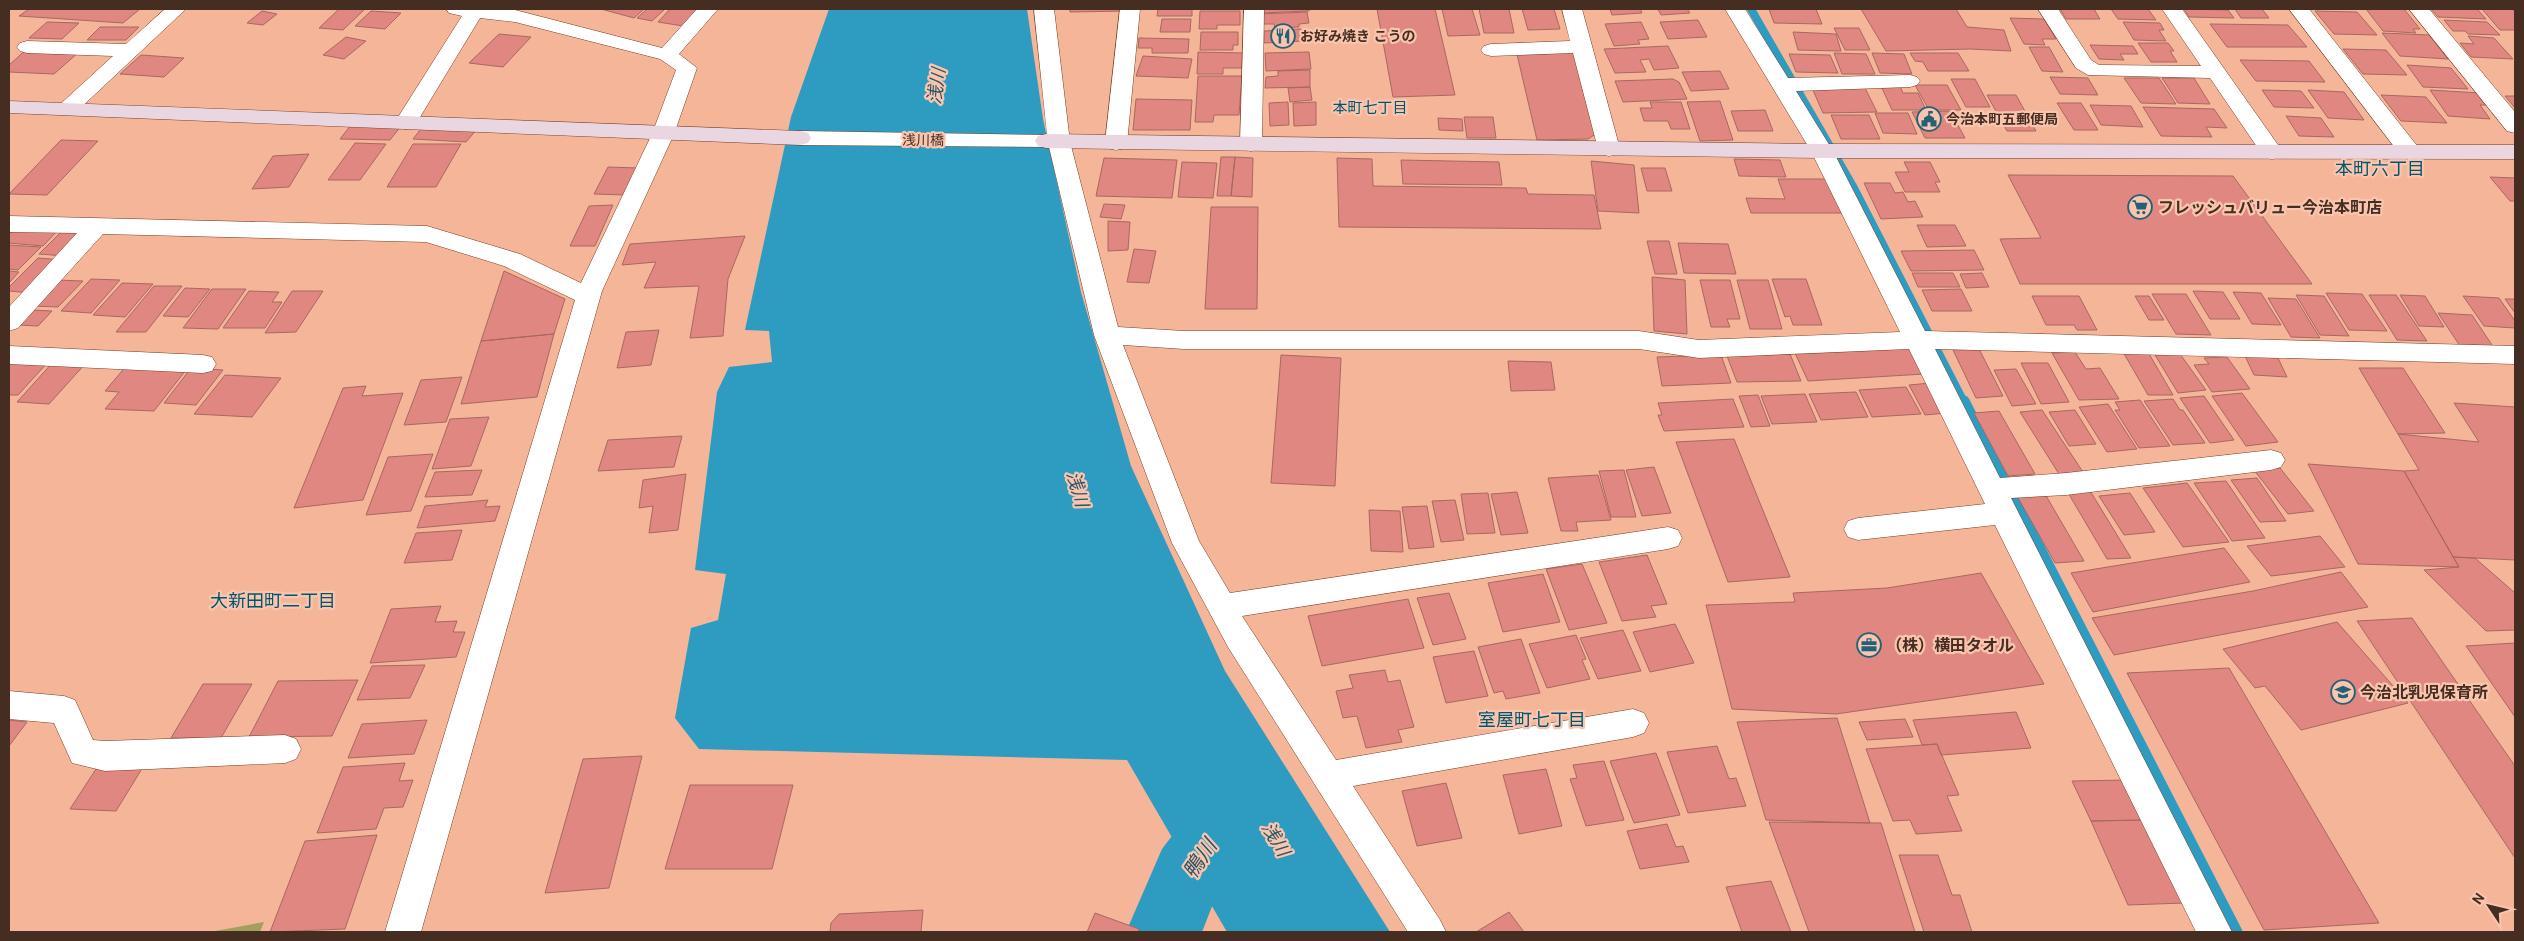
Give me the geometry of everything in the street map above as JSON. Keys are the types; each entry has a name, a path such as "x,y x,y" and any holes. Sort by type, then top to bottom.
{"street":[{"path":"67,108 176,9"},
{"path":"666,55 708,9"},
{"path":"1044,9 1052,142 1107,335 1186,542 1222,607 1428,932"},
{"path":"1116,143 1130,9"},
{"path":"1251,144 1254,9"},
{"path":"1572,9 1609,148"},
{"path":"1735,9 1822,151 2214,932"},
{"path":"2048,9 2083,64 2095,71 2216,72"},
{"path":"2172,9 2272,152"},
{"path":"2300,9 2410,152"},
{"path":"2419,9 2515,126"},
{"path":"403,932 589,296 663,134 687,68 666,55 515,16 466,10 406,122"},
{"path":"1491,50 1582,46"},
{"path":"27,47 132,50"},
{"path":"1781,85 1910,81"},
{"path":"9,107 663,134"},
{"name":"浅川橋","path":"663,134 1052,142"},
{"path":"1052,142 1822,151 2515,152"},
{"path":"9,224 427,234 512,260 589,296"},
{"path":"9,322 97,226"},
{"path":"1107,335 1184,340 1639,340 1699,349 1916,340 2515,355"},
{"path":"9,355 204,364"},
{"path":"1858,529 1997,501 2066,484 2271,460"},
{"path":"1222,607 1668,538"},
{"path":"9,705 64,710 83,753 105,756 284,749"},
{"path":"1328,776 1633,723"}],"shaded area":[{"path":"264,922 260,932 210,932"}],"water":[{"name":"浅川","path":"829,9 1027,9 1043,119 1081,292 1131,466 1225,671 1390,932 1227,932 1127,760 699,749 675,718 691,628 718,620 726,574 695,570 717,392 729,367 772,362 769,331 745,330 791,117"}],"building":[{"path":"29,9 140,9 123,23 19,16"},
{"path":"339,9 365,9 343,30 319,28"},
{"path":"601,9 644,9 634,18"},
{"path":"647,9 665,9 652,21 637,18"},
{"path":"670,9 699,9 683,26 658,22"},
{"path":"1070,9 1128,9 1127,11 1070,12"},
{"path":"1158,9 1192,9 1192,16 1157,16"},
{"path":"1261,9 1309,9 1309,11 1261,13"},
{"path":"1377,9 1435,9 1455,95 1393,97"},
{"path":"1442,9 1472,9 1480,35 1448,36"},
{"path":"1479,9 1509,9 1514,33 1484,33"},
{"path":"1522,9 1554,9 1560,29 1528,30"},
{"path":"1610,9 1640,9 1642,13 1612,15"},
{"path":"1658,9 1687,9 1690,13 1661,15"},
{"path":"1769,9 1816,9 1822,24 1774,23"},
{"path":"1861,9 1956,9 1967,27 2004,30 2011,51 1970,49 1886,51"},
{"path":"2060,9 2094,9 2100,19 2066,19"},
{"path":"2111,9 2148,9 2156,20 2118,19"},
{"path":"2184,9 2228,10 2234,18 2189,17"},
{"path":"2235,9 2262,9 2269,18 2241,18"},
{"path":"2366,9 2404,9 2420,29 2413,29 2416,33 2383,31"},
{"path":"2431,9 2477,9 2486,19 2438,17"},
{"path":"2482,9 2512,9 2515,12 2515,30 2500,30"},
{"path":"262,11 277,14 263,25 247,23"},
{"path":"371,11 401,13 385,29 355,26"},
{"path":"1200,11 1240,11 1240,25 1217,25 1217,29 1199,29"},
{"path":"2315,11 2357,12 2377,35 2334,34"},
{"path":"1307,12 1309,23 1299,24 1299,27 1275,28 1274,24 1260,24 1259,14"},
{"path":"2010,18 2044,19 2056,39 2042,39 2045,45 2024,44"},
{"path":"1162,19 1191,19 1190,32 1160,32"},
{"path":"1698,20 1707,37 1668,39 1660,22"},
{"path":"2444,20 2487,22 2500,35 2468,34 2465,31 2453,31"},
{"path":"47,22 79,23 62,39 29,38"},
{"path":"1641,22 1649,39 1638,40 1640,44 1614,46 1605,24"},
{"path":"2123,22 2160,23 2164,30 2159,30 2166,41 2134,40"},
{"path":"2210,24 2288,25 2307,47 2227,47"},
{"path":"100,27 139,27 126,40 87,40"},
{"path":"1834,28 1859,28 1870,50 1845,50"},
{"path":"1301,29 1303,41 1264,43 1264,31"},
{"path":"1201,32 1238,32 1238,45 1233,45 1233,50 1200,50"},
{"path":"1793,32 1836,34 1841,51 1798,50"},
{"path":"2382,33 2429,35 2448,59 2400,56"},
{"path":"499,34 531,37 503,67 469,63"},
{"path":"2468,36 2494,38 2513,59 2471,57 2460,43 2474,44"},
{"path":"346,37 366,41 344,59 323,55"},
{"path":"1139,38 1189,39 1188,53 1152,53 1152,48 1138,48"},
{"path":"2138,43 2168,43 2174,51 2170,51 2177,62 2151,62"},
{"path":"2090,45 2133,46 2138,54 2120,54 2124,60 2099,59"},
{"path":"1668,46 1679,68 1654,70 1649,59 1640,60 1646,72 1615,73 1604,49"},
{"path":"2029,47 2049,47 2063,72 2042,71"},
{"path":"27,49 79,52 54,74 9,72 9,65"},
{"path":"1576,49 1599,132 1588,139 1537,140 1516,50"},
{"path":"2343,49 2386,50 2407,75 2363,74"},
{"path":"1198,52 1243,53 1242,68 1223,68 1223,74 1197,74"},
{"path":"1309,52 1311,69 1266,71 1265,53"},
{"path":"1834,53 1866,54 1875,74 1842,74"},
{"path":"1872,53 1904,54 1912,74 1880,73"},
{"path":"1910,53 1958,53 1969,71 1928,71 1923,62 1915,61"},
{"path":"1789,54 1830,55 1838,73 1796,72"},
{"path":"141,55 184,58 164,77 120,74"},
{"path":"1143,56 1192,59 1188,78 1136,76"},
{"path":"2240,60 2309,61 2325,82 2256,81"},
{"path":"2407,65 2451,68 2468,89 2423,87"},
{"path":"1310,70 1310,87 1265,88 1266,77 1278,76 1278,71"},
{"path":"1720,71 1729,89 1691,91 1682,72"},
{"path":"1198,76 1242,76 1239,115 1214,115 1213,122 1195,122"},
{"path":"2050,77 2088,78 2098,95 2060,94"},
{"path":"2124,78 2159,78 2176,104 2141,103"},
{"path":"2162,78 2194,78 2210,104 2178,103"},
{"path":"1673,79 1679,82 1687,99 1623,102 1615,81"},
{"path":"1951,79 1975,79 1990,107 1966,107"},
{"path":"1915,85 1947,85 1961,110 1929,110"},
{"path":"1881,86 1900,86 1903,93 1918,93 1926,110 1892,110"},
{"path":"1310,87 1312,100 1290,102 1288,88"},
{"path":"1812,88 1865,88 1877,112 1823,113"},
{"path":"2262,90 2301,91 2314,108 2274,107"},
{"path":"2308,90 2344,92 2364,120 2328,118"},
{"path":"2430,90 2480,93 2488,105 2480,105 2490,119 2448,116"},
{"path":"1987,95 2016,95 2036,131 2007,131"},
{"path":"2381,95 2426,97 2447,123 2401,121"},
{"path":"2505,96 2515,96 2515,108"},
{"path":"1136,99 1192,100 1190,130 1133,130"},
{"path":"1720,101 1733,140 1700,141 1687,102"},
{"path":"1288,102 1289,125 1270,126 1269,103"},
{"path":"1316,102 1316,125 1294,126 1293,103"},
{"path":"1650,102 1681,102 1690,129 1671,129 1668,121 1644,121 1640,108 1652,108"},
{"path":"2057,103 2081,103 2098,130 2074,130"},
{"path":"2090,105 2131,106 2143,127 2101,125"},
{"path":"2143,107 2214,109 2227,128 2206,127 2212,137 2161,136"},
{"path":"1765,110 1773,131 1738,131 1731,111"},
{"path":"1950,111 1965,138 1925,138 1912,112"},
{"path":"1875,113 1908,113 1917,134 1883,133"},
{"path":"1831,115 1869,115 1880,139 1841,139"},
{"path":"2286,116 2321,118 2334,137 2299,136"},
{"path":"1464,117 1493,117 1496,138 1467,138"},
{"path":"1438,118 1462,119 1463,131 1439,130"},
{"path":"351,125 401,126 390,140 340,139"},
{"path":"424,125 478,128 466,142 413,139"},
{"path":"61,140 98,141 47,195 9,194"},
{"path":"355,143 386,144 360,180 328,180"},
{"path":"413,144 461,144 436,187 387,187"},
{"path":"309,154 289,187 252,189 273,156"},
{"path":"1221,157 1235,157 1231,196 1217,196"},
{"path":"1235,157 1253,158 1252,197 1231,196"},
{"path":"1104,158 1177,160 1172,198 1096,196"},
{"path":"1337,158 1372,159 1373,186 1526,188 1528,194 1594,195 1601,229 1339,227"},
{"path":"1734,159 1780,160 1786,177 1739,176"},
{"path":"1401,160 1499,162 1502,185 1403,184"},
{"path":"1591,161 1634,165 1639,213 1598,211"},
{"path":"1182,162 1217,163 1213,198 1178,197"},
{"path":"1904,162 1930,162 1940,182 1935,182 1940,192 1905,192 1895,172 1909,172"},
{"path":"608,167 639,168 626,195 594,194"},
{"path":"1641,168 1665,168 1672,191 1647,191"},
{"name":"フレッシュバリュー今治本町店","path":"2008,175 2233,176 2312,284 2020,284 2000,239 2041,238"},
{"path":"2490,177 2515,178 2515,201 2510,201"},
{"path":"1778,179 1829,179 1842,213 1751,213 1746,198 1785,199"},
{"path":"1864,183 1890,183 1895,193 1903,192 1908,202 1915,201 1923,217 1881,219"},
{"path":"1104,204 1125,205 1121,219 1100,217"},
{"path":"613,205 595,246 570,246 589,206"},
{"path":"1211,207 1258,207 1257,309 1205,309"},
{"path":"1108,221 1130,222 1128,250 1108,251"},
{"path":"1917,225 1955,225 1966,246 1927,247"},
{"path":"18,226 60,228 43,246 9,243 9,234"},
{"path":"65,228 81,229 65,256 39,254"},
{"path":"745,236 728,279 723,336 690,338 699,286 644,288 656,262 622,265 630,244"},
{"path":"1647,241 1669,241 1677,274 1655,274"},
{"path":"1678,243 1728,244 1736,274 1684,273"},
{"path":"9,245 41,247 18,270 9,269"},
{"path":"1134,249 1156,251 1149,283 1127,282"},
{"path":"1974,250 1984,270 1911,271 1901,251"},
{"path":"38,258 64,260 31,293 9,291 9,287"},
{"path":"9,271 19,272 9,283"},
{"path":"504,271 565,299 554,334 481,341"},
{"path":"1912,273 1953,273 1960,287 1918,287"},
{"path":"1982,273 1989,287 1966,288 1960,274"},
{"path":"1652,277 1685,280 1687,334 1654,331"},
{"path":"91,279 120,280 91,313 61,311"},
{"path":"1772,279 1806,279 1822,325 1793,325 1790,316 1785,317"},
{"path":"56,280 83,281 58,307 32,306"},
{"path":"1700,280 1730,280 1740,319 1727,319 1730,327 1711,327"},
{"path":"1737,280 1768,280 1782,329 1750,329"},
{"path":"122,283 153,284 125,317 93,315"},
{"path":"154,286 182,286 146,332 116,332"},
{"path":"185,288 210,289 188,317 163,316"},
{"path":"212,289 246,289 218,329 183,328"},
{"path":"1961,289 1972,311 1932,311 1922,290"},
{"path":"249,291 279,292 272,302 282,302 265,328 223,328"},
{"path":"292,291 323,291 296,332 265,333"},
{"path":"2193,291 2223,292 2240,319 2210,319"},
{"path":"2233,292 2261,293 2281,325 2252,324"},
{"path":"2326,293 2362,294 2387,331 2349,330"},
{"path":"2152,294 2186,294 2211,335 2176,334"},
{"path":"2296,295 2324,296 2349,336 2320,335"},
{"path":"2369,295 2396,295 2427,341 2397,340"},
{"path":"2400,295 2425,296 2444,327 2419,326"},
{"path":"2032,296 2079,296 2097,330 2077,330 2074,325 2046,325"},
{"path":"2135,296 2149,296 2164,320 2149,320"},
{"path":"2463,296 2499,298 2515,321 2515,328 2484,326"},
{"path":"2268,298 2296,299 2320,338 2291,337"},
{"path":"2505,299 2515,299 2515,313"},
{"path":"32,310 52,311 38,326 17,325"},
{"path":"2438,313 2472,315 2494,348 2460,346"},
{"path":"659,330 651,365 617,368 626,332"},
{"path":"554,334 537,397 461,404 481,341"},
{"path":"1909,347 1924,374 1808,381 1795,353"},
{"path":"1979,349 2003,396 1976,398 1953,350"},
{"path":"2075,352 2086,369 2100,368 2119,399 2079,400 2052,353"},
{"path":"2123,352 2148,352 2173,395 2148,395"},
{"path":"1790,354 1801,381 1737,382 1727,356"},
{"path":"2180,354 2206,390 2178,393 2155,355"},
{"path":"1281,355 1341,358 1335,486 1271,483"},
{"path":"1721,355 1731,383 1662,386 1657,357"},
{"path":"2245,356 2278,358 2287,377 2254,375"},
{"path":"2227,357 2250,389 2212,392 2194,365 2209,364 2204,358"},
{"path":"16,358 50,360 18,395 9,395 9,366"},
{"path":"54,361 86,363 49,404 17,402"},
{"path":"1508,361 1551,362 1555,390 1511,391"},
{"path":"2021,363 2048,363 2069,402 2041,404"},
{"path":"128,364 186,370 154,411 105,409 119,392 105,391"},
{"path":"191,368 223,370 196,405 164,403"},
{"path":"2359,368 2403,368 2445,433 2398,434"},
{"path":"2016,369 2036,404 2012,406 1994,370"},
{"path":"225,375 281,378 252,417 194,414"},
{"path":"462,377 446,422 404,425 421,380"},
{"path":"1931,383 1947,413 1925,415 1909,385"},
{"path":"366,386 362,396 403,393 363,500 294,508 343,388"},
{"path":"1906,387 1921,414 1872,417 1859,390"},
{"path":"1856,392 1868,417 1821,420 1809,394"},
{"path":"2242,393 2278,442 2246,446 2212,396"},
{"path":"1805,394 1817,422 1772,424 1761,396"},
{"path":"1758,395 1770,426 1751,427 1739,396"},
{"path":"2204,396 2234,440 2210,443 2180,398"},
{"path":"1733,399 1744,427 1664,431 1658,415 1662,415 1658,403"},
{"path":"2173,399 2180,410 2183,410 2205,443 2173,445 2144,401"},
{"path":"2140,400 2170,446 2139,448 2115,410 2120,410 2115,402"},
{"path":"2454,403 2515,407 2515,560 2453,557 2404,471 2419,470 2398,434 2479,442"},
{"path":"2108,404 2137,449 2107,452 2079,407"},
{"path":"2042,410 2083,472 2059,474 2020,412"},
{"path":"2075,410 2096,444 2069,446 2049,412"},
{"path":"1999,411 2035,474 2008,476 1974,413"},
{"path":"489,417 471,466 432,469 450,419"},
{"path":"682,436 674,467 598,471 608,440"},
{"path":"1734,439 1790,577 1728,582 1676,442"},
{"path":"433,454 411,511 366,515 388,457"},
{"path":"2308,464 2404,471 2459,567 2358,564"},
{"path":"1654,467 1671,513 1642,516 1626,470"},
{"path":"2280,468 2314,511 2288,514 2254,470"},
{"path":"482,470 472,495 425,497 435,472"},
{"path":"1624,470 1636,517 1611,517 1599,471"},
{"path":"686,474 678,530 649,533 653,506 639,508 643,480"},
{"path":"1598,475 1611,520 1576,522 1578,531 1561,531 1548,478"},
{"path":"2257,478 2286,521 2260,522 2231,480"},
{"path":"2226,481 2265,538 2232,541 2194,483"},
{"path":"2187,483 2229,542 2183,547 2143,488"},
{"path":"2089,489 2131,558 2107,559 2067,491"},
{"path":"1517,492 1528,533 1501,535 1491,494"},
{"path":"1488,493 1495,533 1467,534 1461,494"},
{"path":"2130,493 2155,532 2124,535 2099,496"},
{"path":"2045,494 2084,561 2055,563 2017,496"},
{"path":"488,500 485,507 500,506 495,521 417,528 425,506"},
{"path":"1455,500 1464,540 1441,542 1432,501"},
{"path":"1427,506 1434,547 1409,549 1402,507"},
{"path":"1369,510 1400,511 1403,552 1371,551"},
{"path":"462,530 452,560 404,563 416,533"},
{"path":"2320,536 2345,567 2271,576 2247,546"},
{"path":"2224,548 2250,582 2093,612 2071,573"},
{"path":"1647,555 1667,604 1651,606 1656,617 1622,621 1599,562"},
{"path":"2453,557 2475,558 2515,593 2515,630 2486,631 2424,570 2459,567"},
{"path":"1582,564 1607,623 1569,630 1546,569"},
{"path":"2341,572 2368,607 2114,655 2092,618 2253,591"},
{"name":"（株）横田タオル","path":"1981,573 2044,684 1836,714 1732,709 1706,605 1795,602 1793,593 1887,588"},
{"path":"1543,574 1560,622 1503,632 1488,583"},
{"path":"1449,593 1466,639 1433,645 1417,598"},
{"path":"1408,599 1424,648 1322,666 1308,616"},
{"path":"441,606 435,622 457,621 453,632 465,632 456,657 370,663 391,609"},
{"path":"2412,618 2515,766 2515,858 2357,621"},
{"path":"2337,622 2408,703 2301,730 2265,686 2255,688 2223,649"},
{"path":"1675,624 1694,663 1650,672 1633,632"},
{"path":"1623,630 1641,671 1598,679 1580,638"},
{"path":"1576,635 1586,659 1582,660 1590,679 1547,688 1529,644"},
{"path":"1521,639 1540,693 1506,699 1503,691 1494,693 1478,647"},
{"path":"2515,643 2515,717 2466,646"},
{"path":"1474,651 1488,696 1446,703 1433,657"},
{"path":"425,665 410,698 357,700 372,666"},
{"path":"2229,668 2379,923 2264,930 2127,673"},
{"path":"1385,670 1388,682 1400,680 1414,727 1398,730 1402,742 1366,748 1357,716 1343,718 1336,691 1353,688 1349,675"},
{"path":"358,680 332,736 249,737 278,681"},
{"path":"203,684 252,684 221,738 171,738"},
{"path":"2016,712 2031,748 1941,755 1937,744 1922,745 1913,720"},
{"path":"1837,718 1870,823 1766,820 1737,722"},
{"path":"1905,719 1913,737 1867,740 1859,722"},
{"path":"9,720 27,722 9,746"},
{"path":"427,720 414,754 348,758 362,724"},
{"path":"1937,744 1959,795 1947,796 1962,831 1916,834 1910,820 1893,821 1866,749"},
{"path":"1717,746 1729,779 1736,778 1746,806 1688,813 1667,752"},
{"path":"1656,753 1680,815 1634,823 1610,761"},
{"path":"642,756 609,888 545,893 583,759"},
{"path":"1604,761 1624,820 1586,826 1570,779 1577,778 1573,765"},
{"path":"405,763 399,781 413,780 403,807 384,808 376,829 317,833 343,767"},
{"path":"98,766 143,767 116,811 70,809"},
{"path":"1546,769 1562,826 1519,834 1503,775"},
{"path":"2127,780 2144,820 2091,821 2072,781"},
{"path":"1446,783 1462,838 1417,846 1402,791"},
{"path":"690,785 793,785 772,869 665,869"},
{"path":"2144,820 2184,903 2128,905 2091,821"},
{"path":"1769,822 1881,823 1915,932 1809,932"},
{"path":"1667,824 1676,847 1683,846 1689,862 1640,869 1627,831"},
{"path":"377,835 345,929 270,932 305,841"},
{"path":"1899,855 1938,855 1952,895 1960,895 1972,932 1924,932"},
{"path":"1771,881 1791,932 1742,932 1726,887"},
{"path":"923,910 921,932 830,932 831,923 839,914"},
{"path":"1509,912 1524,932 1476,932"},
{"path":"1095,913 1139,929 1138,932 1087,932"}],"waterway":[{"path":"1751,9 1854,188 1964,402"},
{"path":"1964,401 2237,932"},
{"name":"鴨川","path":"1164,932 1188,874 1239,804"}],"place":[{"name":"お好み焼き こうの","path":"1283,36"},
{"name":"今治本町五郵便局","path":"1929,119"},
{"name":"フレッシュバリュー今治本町店","path":"2140,207"},
{"name":"（株）横田タオル","path":"1869,645"},
{"name":"今治北乳児保育所","path":"2343,692"}],"district":[{"name":"本町七丁目","path":"1370,108"},
{"name":"本町六丁目","path":"2380,168"},
{"name":"大新田町二丁目","path":"273,600"},
{"name":"室屋町七丁目","path":"1532,719"}]}
